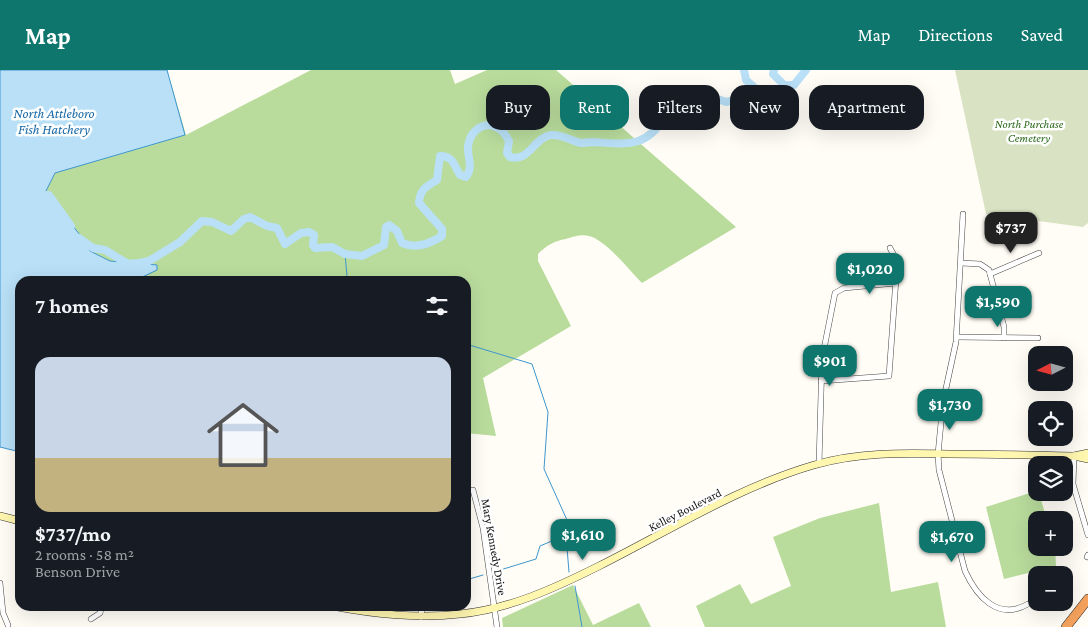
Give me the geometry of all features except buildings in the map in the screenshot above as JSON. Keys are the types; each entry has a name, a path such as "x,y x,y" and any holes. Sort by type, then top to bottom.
{"highway":[{"path":"1066,627 1088,599"}],"main road":[{"path":"1074,456 1088,453"},
{"name":"Kelley Boulevard","path":"359,611 421,617 462,614 524,600 567,582 766,482 819,464 878,454 1074,456"},
{"path":"1074,456 1088,459"},
{"path":"0,516 15,520"}],"street":[{"path":"963,214 957,337 942,402 938,454 939,470 965,571 970,582 986,600 1002,609 1014,611 1028,604"},
{"path":"821,381 882,378 889,375 896,283 896,259 890,248"},
{"path":"990,274 1039,253"},
{"path":"960,263 985,266 990,274 1004,327 1004,338"},
{"path":"819,464 824,344 835,295 838,290 896,283"},
{"path":"957,337 1038,338"},
{"path":"1074,456 1073,484 1088,535"},
{"name":"Mary Kennedy Drive","path":"474,490 483,528 497,627"},
{"path":"0,583 2,613 8,625"},
{"path":"91,619 101,611"},
{"path":"421,617 422,611"}],"green space":[{"path":"0,70 167,70 186,135 311,70 450,70 455,84 487,70 556,70 573,85 560,85 560,130 625,130 736,227 642,283 610,249 589,236 580,236 554,242 544,248 538,254 538,261 571,326 483,378 496,436 471,434 471,276 51,276"},
{"name":"North Purchase Cemetery","path":"955,70 1088,70 1088,223 1083,227 986,214"},
{"path":"1028,494 1028,501 1041,501 1044,511 1028,511 1028,556 1055,556 1056,566 1028,566 1028,573 1004,579 986,507"},
{"path":"879,503 891,592 938,582 946,627 705,627 696,606 740,584 751,604 791,586 773,537 820,518"},
{"path":"573,585 593,625 639,603 651,627 503,627 502,618"}],"water":[{"name":"North Attleboro Fish Hatchery","path":"0,70 167,70 185,135 55,173 44,195 50,198 85,241 90,251 110,261 157,265 157,270 144,276 15,276 15,451 0,447"}],"waterway":[{"path":"79,238 93,248 105,250 128,264 149,261 180,242 202,221 212,222 231,231 244,219 250,217 267,226 277,228 285,244 301,233 309,232 314,235 313,245 315,248 332,247 345,254 362,256 384,245 386,227 389,225 397,231 402,243 412,246 422,245 442,236 442,229 419,203 422,191 437,180 440,156 445,156 451,160 460,175 466,177 470,169 469,141 478,129 486,125 496,127 502,131 509,141 507,153 510,157 517,158 527,153 540,140 551,135 581,143 634,142 651,134 666,116 659,102 681,102 701,93 726,102 739,99 747,101 754,96 755,88 746,80 744,70"},
{"path":"774,70 773,74 784,85 794,85 806,70"},
{"path":"41,201 43,195 49,195 71,226"},
{"path":"345,254 347,276"},
{"path":"471,346 532,364 548,412 544,469 567,520 566,535 540,546 536,559 497,571"},
{"path":"566,536 569,572"},
{"path":"471,579 483,575"},
{"path":"575,586 582,627"}]}
